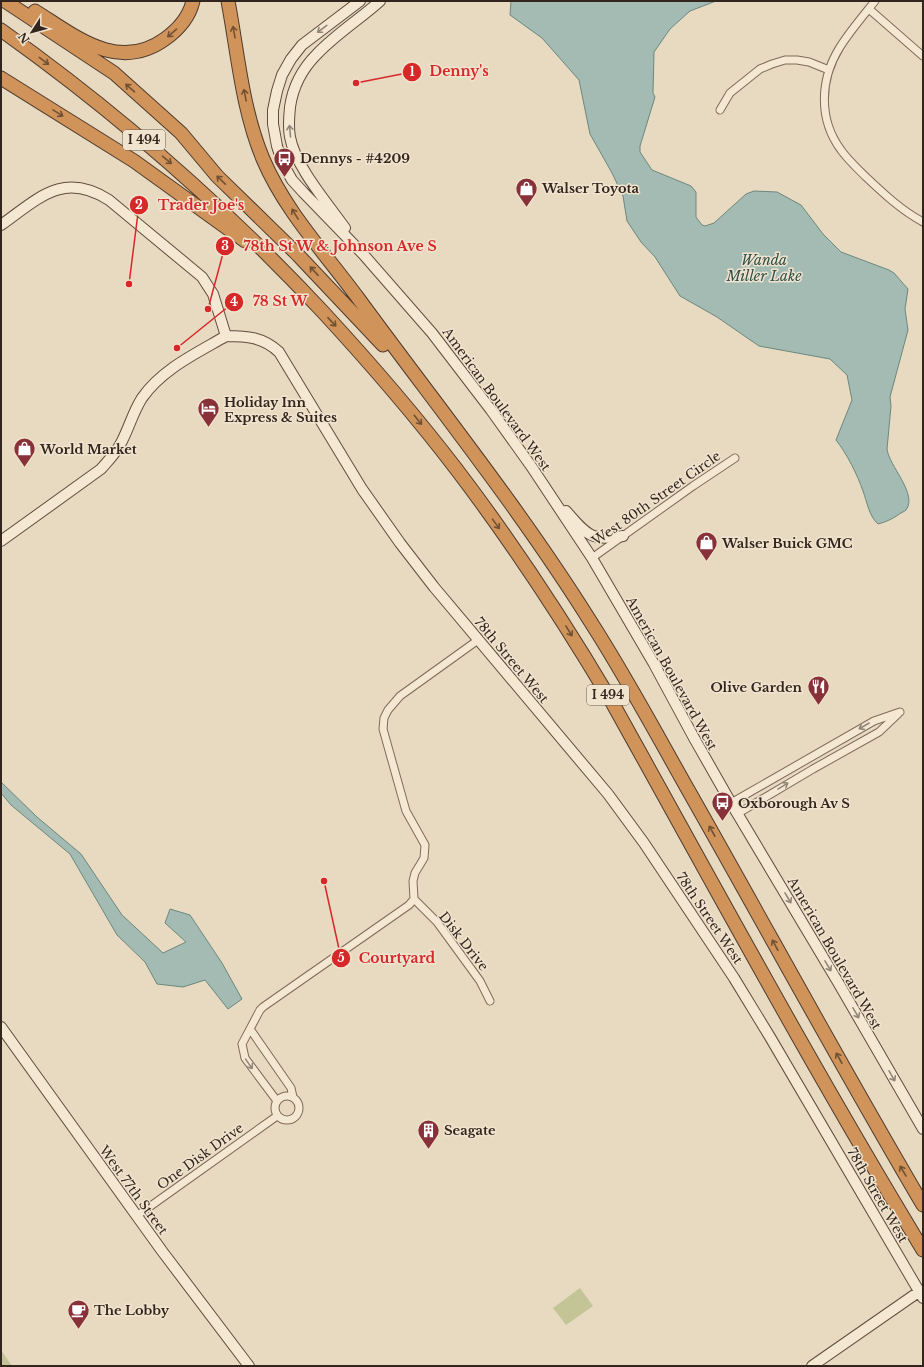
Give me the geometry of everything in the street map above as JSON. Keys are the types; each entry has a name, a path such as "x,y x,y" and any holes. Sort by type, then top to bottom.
{"highway":[{"name":"I 494","path":"5,1 114,73 181,133 217,176 298,254 372,333 443,414 485,467 564,580 603,640 882,1136 923,1205"},
{"path":"20,1 90,45 116,53 128,53 151,48 169,36 184,21 193,1"},
{"path":"228,1 247,108 265,163 299,221 353,291 443,414"},
{"name":"I 494","path":"1,30 44,61 144,141 200,190 277,263 364,356 408,408 466,482 519,555 564,623 613,704 875,1171 923,1250"},
{"path":"1,78 134,161 277,263"}],"street":[{"name":"American Boulevard West","path":"363,254 298,161 290,139 288,119 291,98 297,81 306,66 329,42 380,1"},
{"path":"875,1 840,46 829,70 825,86 824,104 826,119 840,149 851,162 887,197 906,212 923,222"},
{"name":"American Boulevard West","path":"356,3 302,45 291,59 282,75 273,110 273,130 283,164 292,180 363,254 432,333 491,410 537,475 592,558 654,664 737,814 768,864 923,1129"},
{"path":"356,3 362,16"},
{"path":"869,9 923,56"},
{"path":"720,110 730,93 760,69 772,64 785,60 797,60 809,62 829,70"},
{"path":"1,225 50,192 72,186 98,192 202,278 214,294 226,336 170,370 152,386 142,398 121,443 111,459 101,470 1,541"},
{"name":"78th Street West","path":"226,336 243,336 262,340 279,352 362,489 419,568 608,794 628,820 742,991 921,1295"},
{"name":"West 80th Street Circle","path":"592,558 735,458"},
{"path":"537,475 583,531 600,538 608,539 623,536"},
{"path":"277,1101 245,1058 242,1044 263,1007 409,905 414,899 413,881 415,874 424,858 425,845 406,811 401,796 385,740 383,729 384,718 393,703 400,696 478,640"},
{"path":"731,803 874,721 900,712 879,732 737,814"},
{"name":"Disk Drive","path":"414,899 437,922 480,981 490,1001"},
{"name":"West 77th Street","path":"1,1027 138,1215 162,1251 249,1366"},
{"path":"250,1029 291,1088 293,1098"},
{"path":"284,1096 293,1098 297,1101 299,1106 296,1117 288,1121 280,1119 275,1111 277,1101 284,1096"},
{"name":"One Disk Drive","path":"138,1215 277,1116"},
{"path":"812,1366 921,1295"}],"green space":[{"path":"580,1288 593,1306 566,1325 553,1308"},
{"path":"1,1350 12,1366 1,1366"}],"water":[{"name":"Wanda Miller Lake","path":"511,1 716,1 690,11 670,29 654,52 653,93 655,97 640,146 640,152 652,170 691,186 696,192 696,217 702,225 705,226 714,223 746,194 754,191 777,192 801,205 823,234 841,252 889,270 894,273 908,289 905,309 908,330 890,397 891,406 887,449 892,463 906,488 909,503 905,511 878,524 875,521 870,513 861,485 851,464 836,440 852,400 847,375 830,359 759,346 717,317 680,296 655,257 641,242 627,221 623,196 590,134 579,80 542,38 510,15"},
{"path":"1,782 37,817 81,854 122,915 163,953 186,942 165,923 170,909 190,915 222,963 242,999 228,1009 205,980 183,987 157,984 145,962 117,935 70,854 11,805 1,793"}],"place":[{"name":"Denny's","path":"356,83"},
{"name":"Dennys - #4209","path":"285,178"},
{"name":"Walser Toyota","path":"527,208"},
{"name":"Trader Joe's","path":"129,284"},
{"name":"78th St W & Johnson Ave S","path":"208,309"},
{"name":"78 St W","path":"177,348"},
{"name":"Holiday Inn Express & Suites","path":"209,428"},
{"name":"World Market","path":"25,468"},
{"name":"Walser Buick GMC","path":"706,562"},
{"name":"Olive Garden","path":"818,706"},
{"name":"Oxborough Av S","path":"722,822"},
{"name":"Courtyard","path":"324,881"},
{"name":"Seagate","path":"428,1150"},
{"name":"The Lobby","path":"79,1330"}]}
